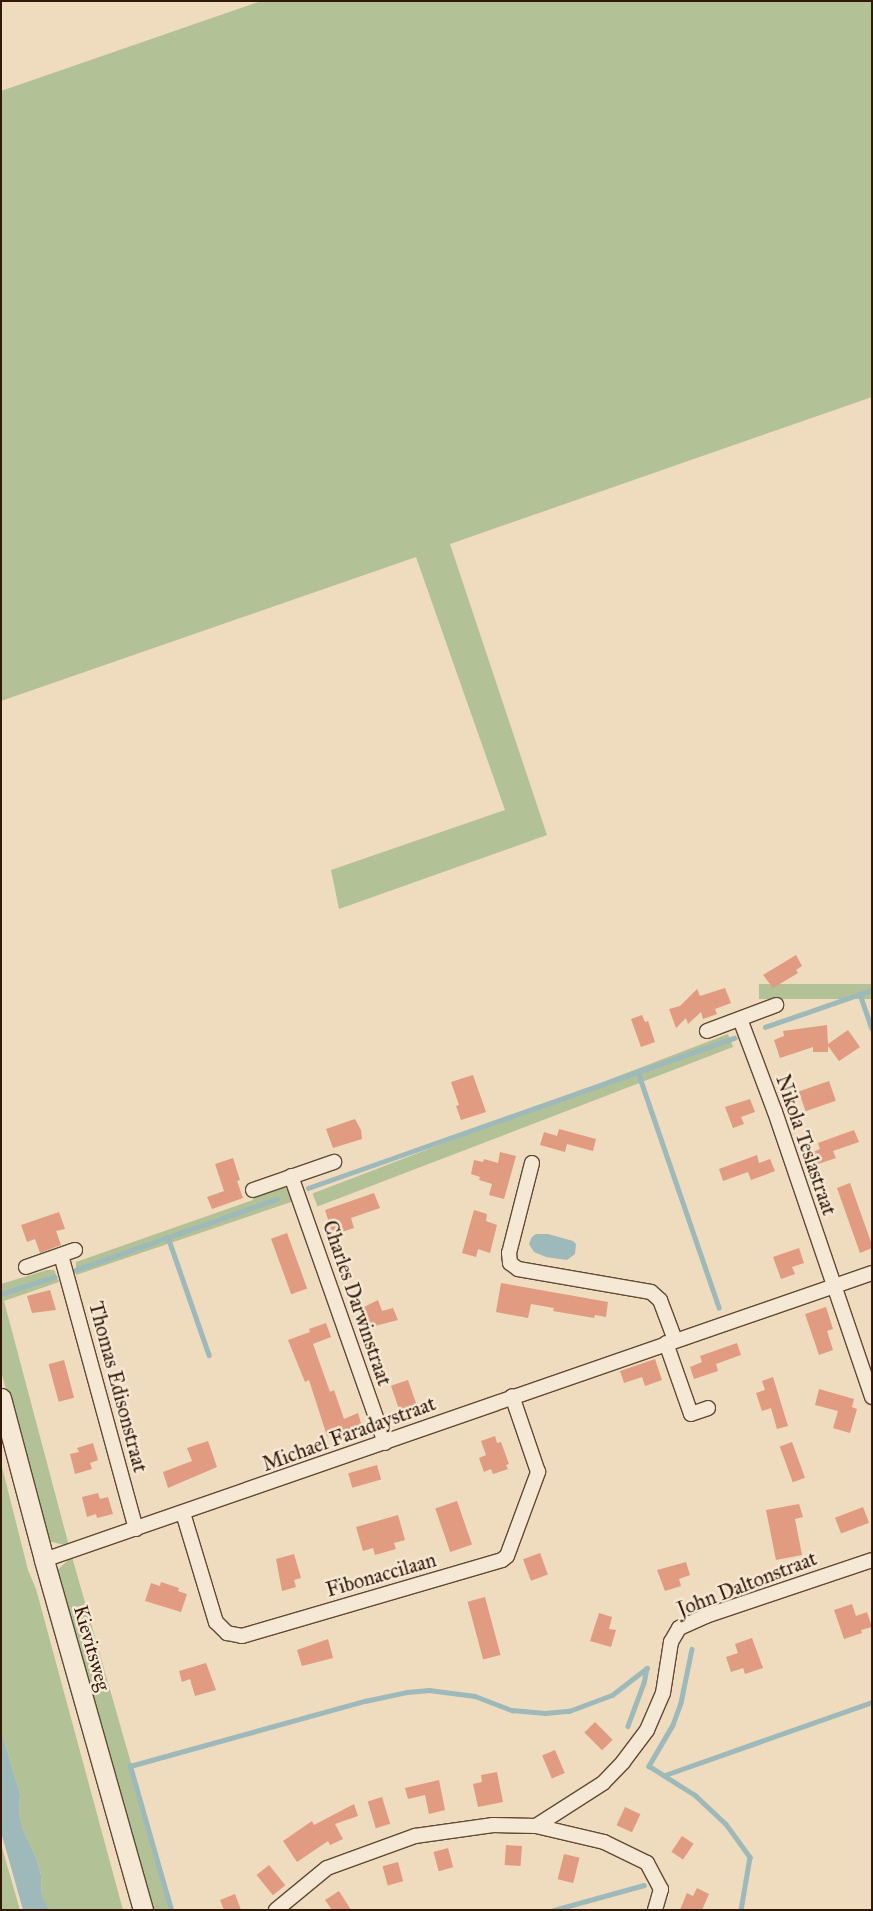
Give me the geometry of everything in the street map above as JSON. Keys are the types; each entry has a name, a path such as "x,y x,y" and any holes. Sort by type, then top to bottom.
{"street":[{"path":"707,1031 776,1005"},
{"name":"Nikola Teslastraat","path":"740,1019 834,1286"},
{"path":"253,1190 334,1162"},
{"path":"532,1163 509,1253 510,1263 518,1269 651,1292 660,1300 691,1414 708,1408"},
{"name":"Charles Darwinstraat","path":"291,1176 385,1443"},
{"path":"26,1268 76,1250"},
{"name":"Thomas Edisonstraat","path":"61,1255 136,1529"},
{"name":"Michael Faradaystraat","path":"44,1560 385,1443 512,1396 872,1273"},
{"path":"834,1286 872,1397"},
{"name":"Fibonaccilaan","path":"183,1513 216,1622 227,1633 242,1636 502,1560 507,1556 538,1472 512,1396"},
{"name":"Kievitsweg","path":"1,1398 44,1560 143,1910"},
{"name":"John Daltonstraat","path":"536,1826 603,1783 624,1762 647,1730 663,1693 671,1642 679,1628 706,1616 872,1560"},
{"path":"276,1910 327,1868 415,1836 493,1825 536,1826 604,1842 647,1863 661,1889 655,1910"}],"green space":[{"path":"261,1 872,1 872,397 450,544 547,835 339,909 331,870 505,810 416,557 1,701 1,91"},
{"path":"759,984 872,984 872,999 759,999"},
{"path":"728,1034 733,1047 318,1207 313,1193"},
{"path":"282,1186 290,1191 294,1201 76,1275 76,1262 253,1200 252,1196"},
{"path":"47,1270 54,1270 59,1282 4,1301 69,1546 48,1541 1,1371 1,1284"},
{"path":"1,1463 28,1570 36,1589 123,1910 49,1910 42,1898 41,1875 37,1860 23,1829 19,1814 20,1794 1,1730"},
{"path":"72,1557 174,1910 150,1910 56,1571"},
{"path":"1,1844 20,1910 1,1910"}],"water":[{"path":"536,1234 548,1234 573,1241 576,1244 575,1254 567,1260 546,1257 534,1252 529,1244 532,1237"},
{"path":"1,1730 20,1794 19,1814 23,1829 37,1860 41,1875 42,1897 49,1910 23,1910 1,1832"}],"building":[{"path":"796,955 802,966 796,970 798,973 773,988 763,975"},
{"path":"725,988 731,1003 715,1009 717,1014 703,1019 701,1012 688,1024 686,1018 676,1028 669,1009 680,1006 697,989 700,996"},
{"path":"642,1015 645,1022 648,1021 655,1042 641,1047 631,1019"},
{"path":"827,1025 828,1044 848,1030 860,1047 839,1061 828,1046 828,1052 813,1052 813,1047 780,1058 774,1040 784,1036 783,1031"},
{"path":"473,1075 486,1112 461,1120 456,1106 459,1105 451,1082"},
{"path":"829,1081 836,1101 806,1111 799,1091"},
{"path":"750,1099 755,1112 741,1117 744,1124 733,1128 725,1107"},
{"path":"355,1119 361,1130 362,1139 333,1148 326,1129"},
{"path":"559,1129 596,1139 593,1151 567,1144 565,1152 540,1145 544,1132 557,1136"},
{"path":"854,1130 859,1142 833,1151 836,1158 812,1166 808,1154 820,1149 818,1143"},
{"path":"500,1152 516,1156 504,1199 489,1195 492,1184 479,1180 480,1177 471,1174 474,1160 483,1162 484,1159 498,1163"},
{"path":"757,1155 759,1163 770,1159 775,1171 751,1180 748,1172 723,1181 719,1169"},
{"path":"233,1158 240,1180 237,1181 243,1198 212,1209 207,1197 224,1191 215,1164"},
{"path":"850,1183 872,1245 872,1248 860,1253 837,1188"},
{"path":"374,1193 380,1208 351,1218 354,1228 333,1235 325,1210"},
{"path":"474,1210 487,1214 486,1221 497,1225 490,1253 478,1249 476,1257 462,1253"},
{"path":"59,1212 65,1229 56,1231 61,1245 40,1253 35,1239 27,1242 21,1225"},
{"path":"287,1233 307,1288 291,1294 271,1239"},
{"path":"799,1248 804,1263 792,1267 795,1274 781,1279 773,1257"},
{"path":"501,1283 608,1302 606,1317 595,1315 594,1318 553,1311 554,1308 531,1304 528,1318 496,1312"},
{"path":"50,1290 56,1310 32,1313 27,1296"},
{"path":"378,1300 382,1311 393,1308 398,1320 367,1328 360,1309"},
{"path":"826,1307 833,1329 827,1331 833,1350 819,1355 805,1314"},
{"path":"326,1323 331,1337 313,1344 330,1392 334,1390 344,1419 358,1413 363,1430 348,1435 347,1429 327,1436 309,1380 305,1382 288,1340 310,1332 309,1329"},
{"path":"737,1343 741,1355 716,1364 718,1371 694,1379 690,1367 702,1362 700,1356"},
{"path":"655,1359 662,1380 645,1386 642,1377 624,1383 620,1371"},
{"path":"64,1360 74,1398 59,1402 49,1364"},
{"path":"773,1377 788,1426 777,1429 771,1408 762,1411 756,1393 765,1390 762,1381"},
{"path":"408,1380 418,1409 401,1415 391,1386"},
{"path":"819,1389 854,1399 852,1407 857,1409 850,1433 833,1428 838,1411 815,1405"},
{"path":"495,1436 497,1443 501,1442 509,1464 506,1465 508,1469 493,1474 491,1469 484,1472 479,1458 486,1455 481,1441"},
{"path":"208,1441 217,1467 168,1488 163,1472 192,1461 187,1448"},
{"path":"792,1442 805,1478 793,1482 780,1446"},
{"path":"93,1443 98,1460 90,1463 92,1469 75,1474 70,1454 79,1452 77,1448"},
{"path":"377,1465 381,1479 352,1488 348,1473"},
{"path":"98,1493 100,1499 108,1497 113,1514 97,1518 96,1514 87,1517 82,1497"},
{"path":"457,1501 472,1544 450,1552 435,1508"},
{"path":"799,1504 803,1517 795,1519 802,1555 776,1560 766,1510"},
{"path":"863,1507 869,1523 841,1534 835,1518"},
{"path":"398,1515 405,1540 394,1543 396,1549 375,1555 373,1548 363,1551 356,1527"},
{"path":"540,1553 548,1575 531,1581 523,1559"},
{"path":"294,1554 301,1578 294,1580 296,1587 282,1591 276,1559"},
{"path":"686,1562 690,1575 679,1579 681,1586 665,1591 657,1570"},
{"path":"161,1582 179,1588 178,1591 187,1594 181,1612 145,1601 151,1583 160,1586"},
{"path":"485,1597 501,1655 483,1660 468,1602"},
{"path":"852,1604 856,1616 867,1612 872,1627 861,1630 862,1633 844,1639 834,1610"},
{"path":"599,1613 612,1617 609,1629 616,1630 611,1647 590,1641"},
{"path":"752,1638 763,1668 745,1674 743,1668 731,1672 726,1657 738,1653 735,1644"},
{"path":"328,1639 333,1658 302,1666 297,1650"},
{"path":"206,1663 216,1690 195,1696 190,1679 182,1682 179,1671"},
{"path":"595,1722 613,1740 602,1750 584,1733"},
{"path":"555,1750 565,1773 552,1778 542,1755"},
{"path":"497,1772 503,1802 478,1807 473,1784 482,1782 481,1775"},
{"path":"439,1780 445,1810 429,1814 425,1795 408,1799 405,1788"},
{"path":"382,1797 390,1824 376,1828 368,1801"},
{"path":"354,1804 358,1816 335,1824 343,1839 330,1845 328,1841 297,1862 283,1841 312,1821 314,1825"},
{"path":"625,1807 640,1814 632,1832 617,1825"},
{"path":"682,1836 694,1844 683,1860 671,1852"},
{"path":"506,1845 522,1846 521,1866 505,1865"},
{"path":"448,1848 453,1867 439,1871 434,1852"},
{"path":"564,1854 580,1858 573,1883 558,1879"},
{"path":"398,1862 403,1881 388,1885 383,1866"},
{"path":"269,1865 285,1885 273,1895 257,1875"},
{"path":"697,1888 709,1894 702,1910 680,1910 687,1893 693,1896"},
{"path":"339,1891 351,1910 332,1910 325,1900"},
{"path":"235,1894 241,1910 224,1910 220,1900"}],"waterway":[{"path":"765,1027 872,990"},
{"path":"860,994 872,1028"},
{"path":"308,1188 734,1038"},
{"path":"638,1072 719,1307"},
{"path":"75,1270 277,1199"},
{"path":"168,1237 209,1355"},
{"path":"1,1294 54,1277"},
{"path":"692,1649 681,1703 673,1725 649,1766 695,1795 726,1824 750,1857 741,1910"},
{"path":"171,1910 130,1766 365,1701 407,1692 429,1690 475,1696 512,1710 545,1713 569,1711 612,1695 647,1668 644,1683 628,1726"},
{"path":"665,1775 872,1702"},
{"path":"554,1910 644,1885"}]}
